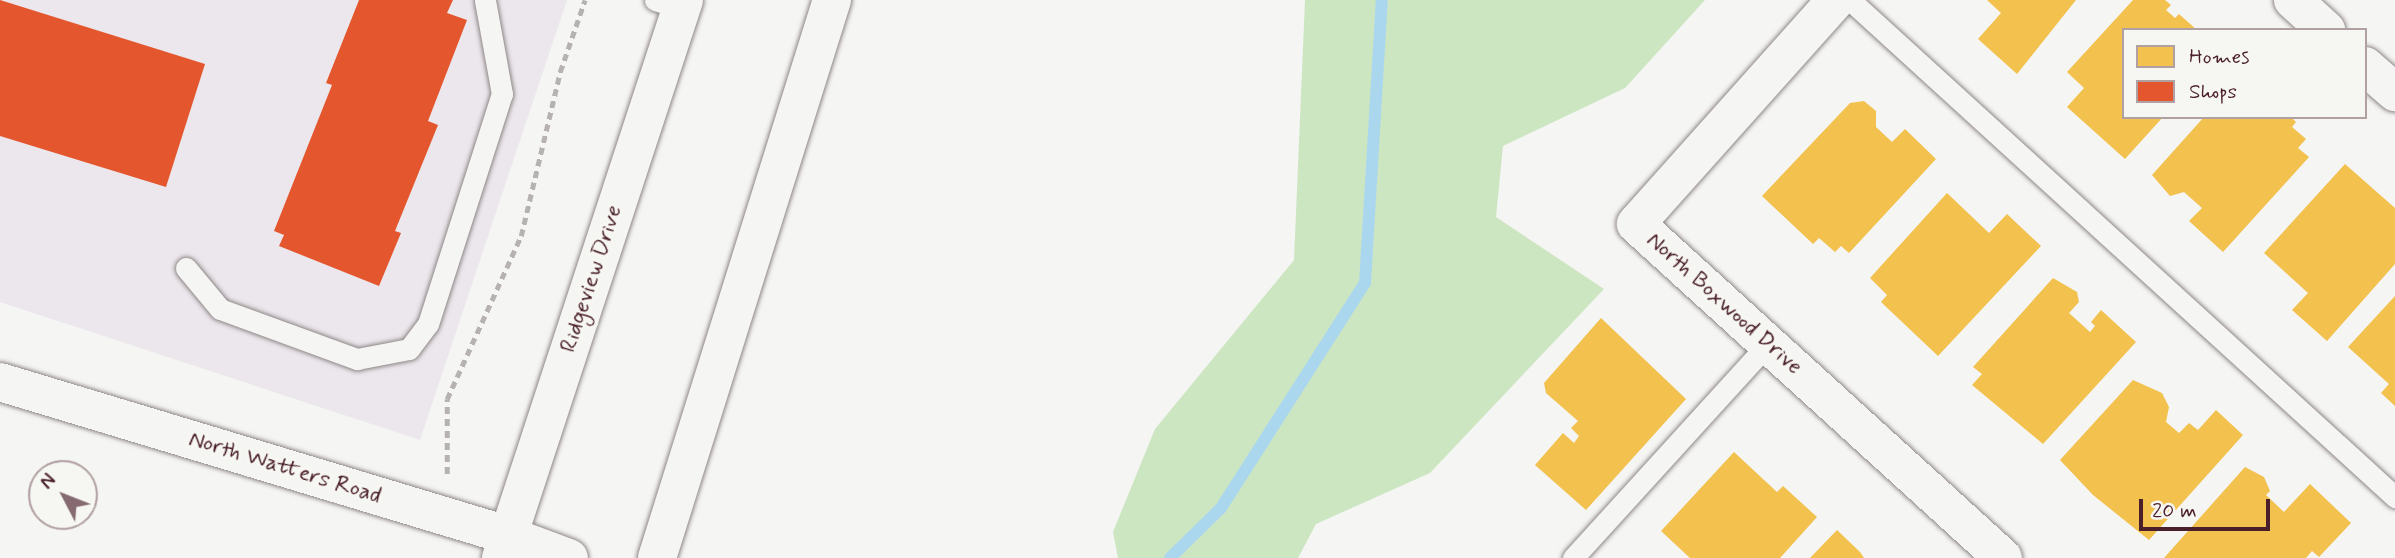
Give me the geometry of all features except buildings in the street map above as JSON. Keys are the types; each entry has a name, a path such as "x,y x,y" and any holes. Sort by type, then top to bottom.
{"main road":[{"path":"657,558 832,0"},
{"name":"North Boxwood Drive","path":"1836,0 1636,224 2003,558"},
{"path":"2293,0 2324,28"},
{"name":"Ridgeview Drive","path":"504,547 673,3"},
{"path":"2367,67 2395,92"},
{"name":"North Watters Road","path":"0,382 504,547 569,558"}],"lane":[{"path":"186,268 220,309 233,314 357,359 409,349 428,324 502,94 485,0"},
{"path":"1850,0 2395,497"},
{"path":"1573,558 1768,344"}],"path":[{"path":"450,442 447,399 521,236 560,72 585,0"}],"shaded area":[{"path":"0,0 567,0 420,440 0,302"}],"green space":[{"path":"1305,0 1705,0 1625,88 1503,146 1496,217 1604,289 1430,473 1316,524 1298,558 1118,558 1113,532 1155,429 1294,260"}],"waterway":[{"path":"1170,558 1221,508 1365,283 1382,0"}]}
